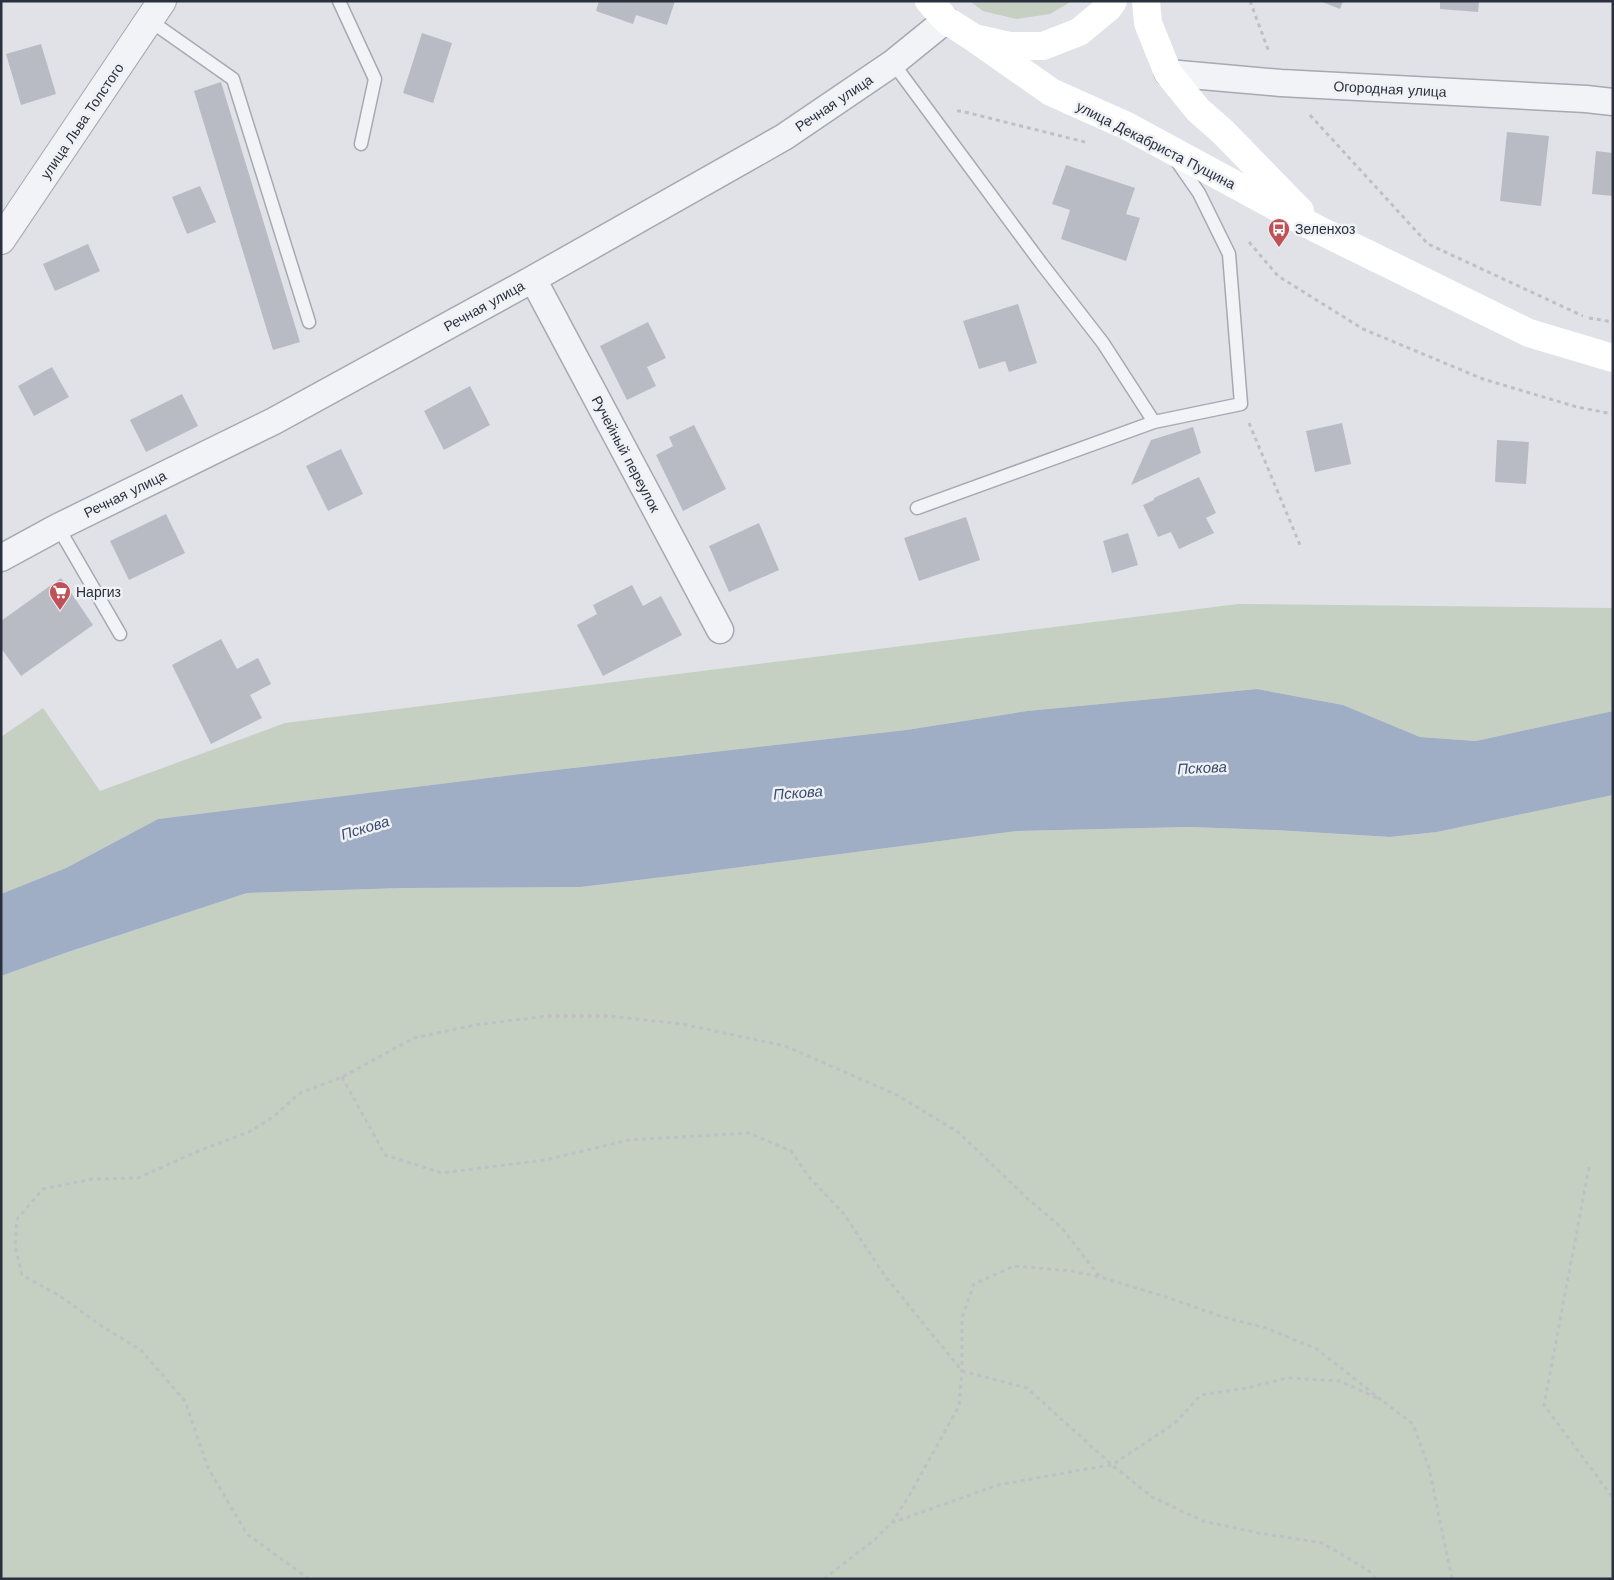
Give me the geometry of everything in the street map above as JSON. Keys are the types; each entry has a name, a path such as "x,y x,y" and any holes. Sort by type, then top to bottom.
{"main road":[{"path":"974,38 1009,46 1043,46 1079,32 1108,8 1113,1"},
{"name":"улица Декабриста Пущина","path":"1146,1 1148,24 1168,73 1198,110 1222,131 1317,228"},
{"name":"улица Декабриста Пущина","path":"938,11 1051,92 1127,126 1168,150 1317,228 1529,333 1613,358"}],"street":[{"name":"улица Льва Толстого","path":"1,240 155,11"},
{"name":"Речная улица","path":"1,558 58,527 274,421 533,279 784,137 893,63 938,11"},
{"name":"Огородная улица","path":"1168,73 1281,83 1613,102"},
{"name":"Ручейный переулок","path":"533,279 720,630"}],"lane":[{"path":"338,1 375,79 361,144"},
{"path":"155,11 233,79 308,322"},
{"path":"893,63 1041,263 1103,343 1154,422"},
{"path":"917,508 1154,422 1241,404 1229,254 1199,193 1168,150"},
{"path":"58,527 120,634"}],"path":[{"path":"933,116 961,111 1091,144"},
{"path":"1309,114 1428,244 1586,317 1613,322"},
{"path":"1249,241 1278,276 1363,329 1483,379 1577,407 1613,414"},
{"path":"1241,404 1300,545"},
{"path":"308,1579 247,1534 208,1468 185,1401 141,1350 100,1325 60,1296 22,1275 15,1246 17,1220 43,1189 92,1179 138,1178 198,1151 249,1132 272,1117 300,1093 342,1077 414,1038 475,1025 547,1016 609,1016 682,1024 785,1046 897,1095 958,1132 1028,1199 1061,1227 1100,1278"},
{"path":"342,1077 385,1155 442,1173 544,1160 629,1140 749,1133 790,1150 809,1177 844,1214 885,1276 962,1371 1028,1388 1112,1465 1152,1497 1203,1521 1258,1533 1322,1543 1368,1570 1376,1579"},
{"path":"1588,1167 1544,1405 1613,1498"},
{"path":"824,1579 873,1541 892,1523 909,1496 959,1406 962,1371 962,1318 974,1284 1014,1266 1072,1271 1100,1278 1163,1296 1223,1317 1266,1328 1317,1349 1413,1424 1429,1468 1452,1579"},
{"path":"892,1523 998,1485 1086,1468 1112,1465 1176,1423 1201,1395 1247,1388 1287,1378 1340,1381 1384,1402"}],"green space":[{"path":"970,1 1072,1 1050,14 1016,19 983,11"},
{"path":"1238,604 1613,608 1613,711 1476,741 1420,737 1343,705 1257,689 1027,711 906,730 529,773 158,819 66,868 1,894 1,737 43,708 100,791 285,723"},
{"path":"1613,795 1613,1579 1,1579 1,976 247,893 404,888 581,887 1017,831 1189,827 1390,837 1437,832"}],"water":[{"name":"Пскова","path":"1257,689 1343,705 1420,737 1476,741 1613,711 1613,795 1437,832 1390,837 1189,827 1017,831 581,887 404,888 247,893 1,976 1,894 66,868 158,819 529,773 906,730 1027,711"}],"building":[{"path":"599,1 675,1 667,25 636,15 633,24 596,11"},
{"path":"1320,1 1343,1 1340,9"},
{"path":"1440,1 1479,1 1478,12 1440,9"},
{"path":"422,33 452,43 433,103 403,93"},
{"path":"41,44 56,94 21,105 6,54"},
{"path":"221,82 300,342 273,350 194,91"},
{"path":"1507,132 1549,136 1541,206 1500,201"},
{"path":"1596,151 1613,153 1613,196 1592,194"},
{"path":"1066,165 1135,188 1126,214 1140,218 1126,261 1061,239 1070,210 1052,204"},
{"path":"200,186 216,222 187,234 172,197"},
{"path":"88,244 100,271 55,291 43,264"},
{"path":"1018,304 1037,363 1009,372 1005,361 979,369 963,321"},
{"path":"648,322 666,358 647,367 656,386 627,400 600,346"},
{"path":"52,367 69,397 34,416 18,386"},
{"path":"470,386 490,425 444,450 424,411"},
{"path":"182,394 198,426 146,452 130,420"},
{"path":"1342,423 1351,464 1315,472 1306,431"},
{"path":"694,425 726,489 683,511 656,455 673,446 669,437"},
{"path":"1193,427 1201,453 1131,485 1151,440"},
{"path":"1497,440 1529,442 1526,484 1495,482"},
{"path":"341,449 363,494 328,511 306,466"},
{"path":"1199,477 1216,513 1206,518 1214,533 1179,549 1171,532 1158,537 1143,505"},
{"path":"166,514 185,553 129,580 110,541"},
{"path":"966,517 980,560 919,581 904,538"},
{"path":"759,523 779,570 729,592 709,546"},
{"path":"1128,533 1138,565 1112,573 1103,541"},
{"path":"61,578 93,625 21,676 1,648 1,621"},
{"path":"632,585 643,606 661,596 682,635 603,676 577,625 597,614 593,605"},
{"path":"221,639 237,669 258,658 271,684 250,695 262,718 211,744 172,665"}],"place":[{"name":"Зеленхоз","path":"1279,248"},
{"name":"Наргиз","path":"60,611"}]}
